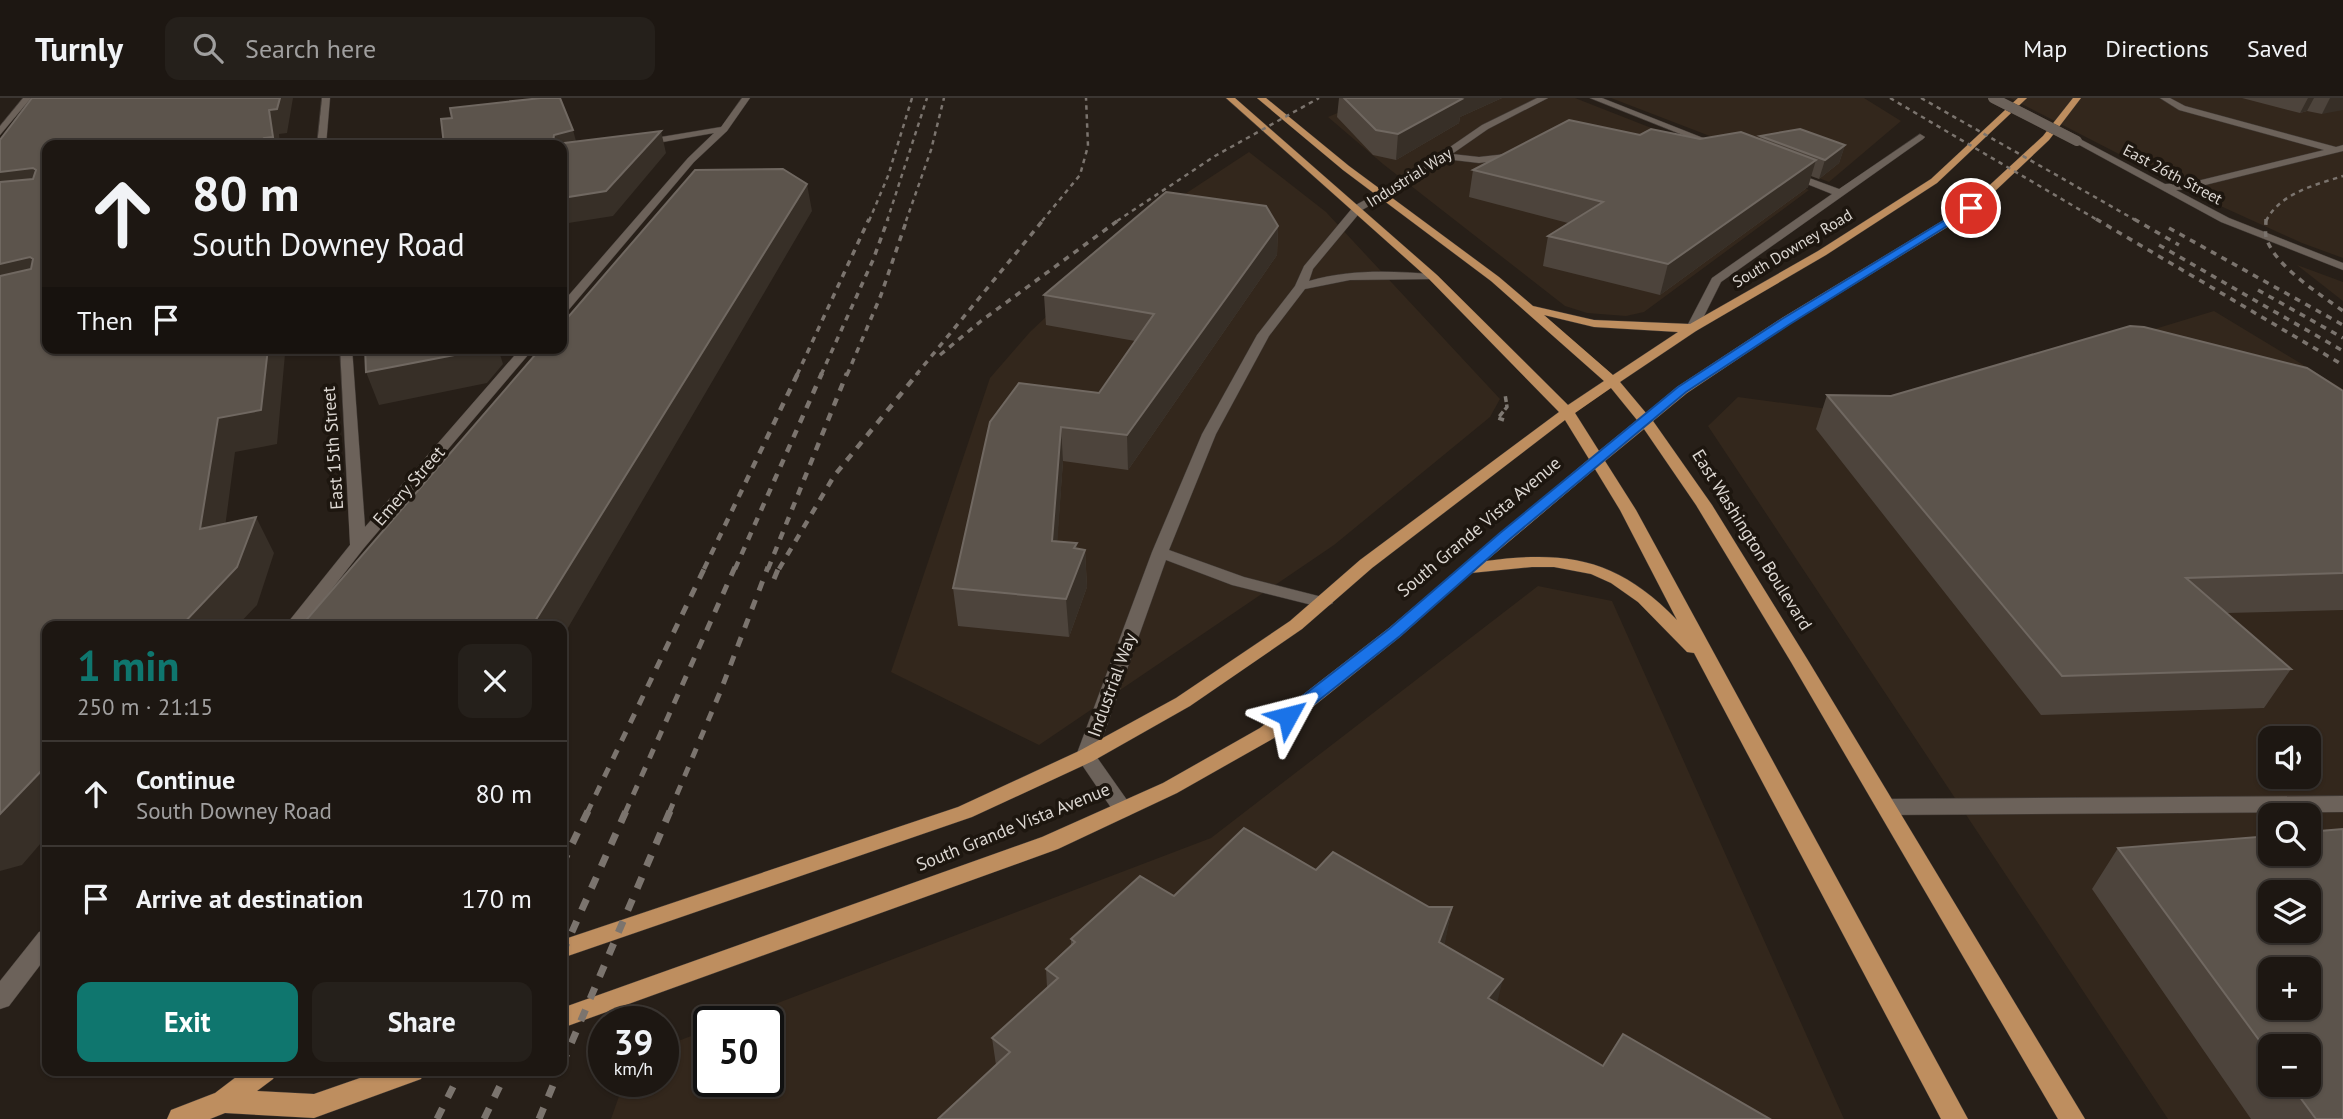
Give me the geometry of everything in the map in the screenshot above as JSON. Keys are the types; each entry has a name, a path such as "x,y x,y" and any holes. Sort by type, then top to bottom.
{"main road":[{"path":"1230,98 1359,208 1433,277 1567,412 1628,510 1955,1119"},
{"name":"East Washington Boulevard","path":"1261,98 1382,195 1486,272 1612,381 1645,420 1704,505 2073,1119"},
{"name":"South Downey Road","path":"1567,412 1692,328 1934,181 2022,98"},
{"path":"1596,459 1682,390 1786,321 1971,208 2046,138 2077,98"},
{"path":"1526,306 1562,319 1600,327 1692,328"},
{"name":"South Grande Vista Avenue","path":"567,947 965,812 1086,756 1183,702 1324,603 1367,564 1567,412"},
{"name":"South Grande Vista Avenue","path":"567,1016 1050,843 1170,788 1267,733 1395,632 1596,459"},
{"path":"1466,569 1528,561 1584,565 1615,578 1635,591 1708,663"},
{"path":"180,1119 224,1101 257,1076"},
{"path":"224,1101 314,1106 398,1076"}],"street":[{"path":"322,140 326,98"},
{"path":"567,304 691,160 724,129 746,98"},
{"name":"Industrial Way","path":"1123,810 1086,756 1160,552 1209,434 1263,335 1301,287 1308,268 1359,208 1446,156 1485,127 1544,98"},
{"path":"1594,98 1738,154"},
{"name":"East 26th Street","path":"1993,98 2264,238 2343,267"},
{"path":"2164,98 2182,108 2339,149"},
{"path":"0,132 19,108 29,102"},
{"path":"624,147 724,129"},
{"path":"1692,328 1716,281 1920,137"},
{"path":"2162,187 2189,186 2339,149"},
{"path":"1446,156 1491,160 1531,151"},
{"path":"1777,169 1842,194"},
{"path":"1301,287 1348,275 1376,273 1433,277"},
{"name":"East 15th Street","path":"346,354 358,545"},
{"name":"Emery Street","path":"298,621 358,545 523,354"},
{"path":"1160,552 1238,582 1324,603"},
{"path":"1887,807 2343,804"},
{"path":"0,999 42,946"}],"path":[{"path":"1504,420 1498,418 1507,407 1504,394 1510,394"}],"shaded area":[{"path":"1373,98 1575,98 1809,190 1644,312 1626,316 1587,313 1565,306 1383,164 1328,117"},
{"path":"1611,98 1864,98 1901,121 1829,182"},
{"path":"2010,98 2343,98 2343,258 2302,243 2214,203"},
{"path":"1249,152 1326,212 1500,399 1490,417 1334,545 1039,745 891,672 990,378 1030,332 1156,213"},
{"path":"2297,265 2343,282 2343,301"},
{"path":"2214,311 2343,389 2343,1119 2168,1119 1708,426 1738,397 1872,415"},
{"path":"1538,586 1612,601 1844,1119 611,1119 619,1097 679,1097 679,1041 693,1035 693,1097 784,1097 784,1006 770,1006 1211,838"}],"building":[{"path":"32,98 280,98 277,109 269,110 273,137 265,140 42,140 42,354 267,354 261,410 218,418 200,529 256,517 237,567 186,621 42,621 42,770 0,814 0,276 31,269 33,259 30,257 0,264 0,182 33,179 36,170 33,168 0,172 0,140"},
{"path":"560,98 573,130 554,135 553,140 443,140 441,119 452,118 450,108"},
{"path":"1344,98 1462,99 1398,134 1376,130"},
{"path":"1569,120 1640,135 1651,129 1700,139 1741,132 1816,160 1668,264 1548,236 1603,202 1473,170"},
{"path":"1800,129 1845,145 1825,160 1760,136"},
{"path":"661,131 606,191 567,197 567,143"},
{"path":"783,169 807,184 535,621 305,621 536,354 567,354 567,318 695,170"},
{"path":"1166,192 1266,206 1278,226 1127,435 1061,427 1052,541 1077,543 1074,548 1085,550 1066,599 953,588 990,422 1019,383 1099,393 1154,314 1044,295"},
{"path":"2130,326 2144,327 2307,368 2343,391 2343,573 2186,578 2291,669 2062,676 1827,395 1891,396"},
{"path":"365,354 459,354 366,372"},
{"path":"1244,828 1316,870 1333,852 1429,907 1452,907 1439,942 1503,979 1488,998 1603,1066 1623,1034 1770,1119 938,1119 1010,1052 992,1038 1058,978 1046,969 1075,942 1071,939 1140,876 1174,896"},
{"path":"2343,829 2343,1119 2316,1119 2300,1097 2321,1097 2321,1034 2258,1034 2258,1039 2118,848 2258,837 2258,866 2321,866 2321,831"}],"railway":[{"path":"869,221 888,176 912,98"},
{"path":"887,221 927,98"},
{"path":"906,221 931,150 944,98"},
{"path":"1042,221 1080,175 1088,146 1086,98"},
{"path":"1120,219 1215,156 1319,98"},
{"path":"1890,98 2099,221"},
{"path":"1921,98 2137,221"},
{"path":"2266,221 2280,203 2299,191 2343,176"},
{"path":"797,375 869,219"},
{"path":"821,375 873,260 888,219"},
{"path":"847,375 881,295 907,219"},
{"path":"916,375 1044,219"},
{"path":"940,355 981,321 1120,219"},
{"path":"2096,219 2343,365"},
{"path":"2134,219 2179,245"},
{"path":"2266,221 2266,237 2278,258 2299,278 2343,311"},
{"path":"2169,228 2343,325"},
{"path":"2159,245 2343,351"},
{"path":"2258,290 2343,338"},
{"path":"704,569 798,373"},
{"path":"735,569 822,373"},
{"path":"768,569 847,373"},
{"path":"779,569 834,476 918,373"},
{"path":"587,813 705,567"},
{"path":"625,813 735,567"},
{"path":"669,813 721,690 768,567"},
{"path":"774,579 779,567"},
{"path":"567,855 588,811"},
{"path":"567,943 626,811"},
{"path":"567,1053 670,811"},
{"path":"437,1119 458,1076"},
{"path":"484,1119 505,1076"},
{"path":"539,1119 557,1076"}],"route":[{"path":"1288,716 1395,632 1596,459 1682,390 1786,321 1971,208"}]}
